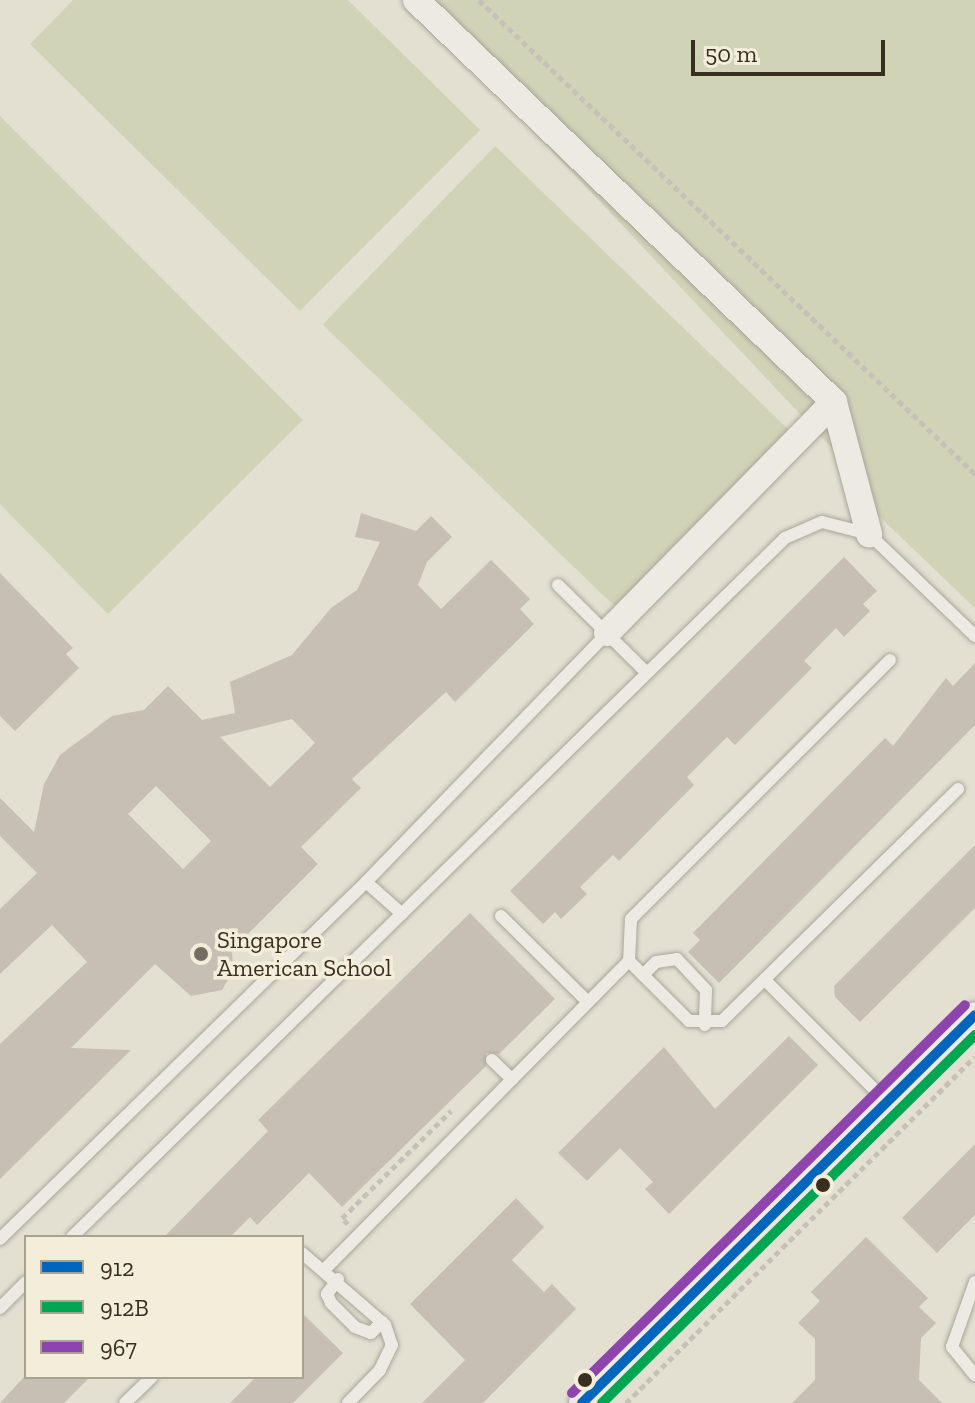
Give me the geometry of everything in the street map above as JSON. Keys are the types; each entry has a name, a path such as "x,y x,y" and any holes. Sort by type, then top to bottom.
{"street":[{"path":"416,0 834,402 869,534"},
{"path":"607,633 834,402"},
{"path":"582,1403 975,1015"}],"lane":[{"path":"74,1235 785,538 822,522 869,534 975,636"},
{"path":"558,585 646,672"},
{"path":"0,1239 366,882 607,633"},
{"path":"326,1268 629,961 631,919 890,660"},
{"path":"629,961 689,1021 705,1025 722,1021 958,789"},
{"path":"366,882 402,914"},
{"path":"501,916 588,1002"},
{"path":"643,975 656,962 677,959 706,990 705,1025"},
{"path":"766,981 886,1101"},
{"path":"492,1060 512,1079"},
{"path":"304,1254 326,1268 382,1322 392,1345 380,1370 348,1403"},
{"path":"338,1279 327,1294 355,1327 371,1333 382,1322"},
{"path":"975,1282 952,1347 975,1375"},
{"path":"0,1308 24,1284"},
{"path":"125,1403 150,1379"}],"path":[{"path":"479,0 975,474"},
{"path":"626,1403 975,1057"}],"green space":[{"path":"73,0 348,0 480,130 300,311 30,44"},
{"path":"410,0 975,0 975,608 860,498 847,464"},
{"path":"0,116 303,420 108,614 0,504"},
{"path":"495,146 792,433 620,611 323,324"}],"building":[{"path":"361,513 416,531 431,516 452,537 427,562 418,585 441,609 491,560 530,599 520,609 534,624 455,702 446,692 352,779 361,788 301,847 318,864 232,950 233,971 222,990 191,996 155,964 71,1048 131,1050 0,1179 0,1044 87,962 52,925 0,974 0,909 37,873 0,836 0,798 34,832 44,784 60,755 112,716 144,710 168,686 202,720 235,713 230,682 292,655 331,608 357,590 380,542 355,537","holes":["292,719 315,743 270,787 220,737","156,786 211,841 183,869 128,814"]},
{"path":"844,557 877,591 863,604 870,611 844,637 836,628 804,661 812,668 735,745 727,737 687,777 694,785 619,861 613,855 580,887 587,894 561,919 555,912 543,924 510,891"},
{"path":"0,573 73,648 66,654 79,668 15,731 0,716"},
{"path":"975,663 975,725 719,983 688,952 700,940 693,933 885,738 893,746 946,678 953,686"},
{"path":"975,845 975,908 860,1022 835,997 834,986"},
{"path":"470,913 555,999 499,1054 486,1053 486,1066 342,1207 309,1173 257,1225 250,1217 232,1235 166,1235 268,1131 258,1120"},
{"path":"789,1036 818,1065 669,1214 645,1189 653,1182 620,1148 587,1181 558,1153 664,1047 715,1109"},
{"path":"975,1144 975,1215 937,1253 902,1218"},
{"path":"516,1198 544,1227 512,1260 544,1292 552,1284 576,1309 483,1403 422,1403 465,1360 410,1304"},
{"path":"866,1237 928,1298 919,1307 936,1323 921,1338 919,1380 942,1403 792,1403 815,1380 815,1339 798,1323 820,1301 811,1292"},
{"path":"304,1315 343,1353 293,1403 230,1403 254,1379 304,1379"},
{"path":"24,1377 88,1379 64,1403 0,1403"}],"transit line":[{"name":"967","path":"572,1393 965,1005"},
{"name":"912","path":"582,1403 975,1015"},
{"name":"912B","path":"602,1403 975,1035"}],"place":[{"name":"Singapore American School","path":"201,954"}]}
